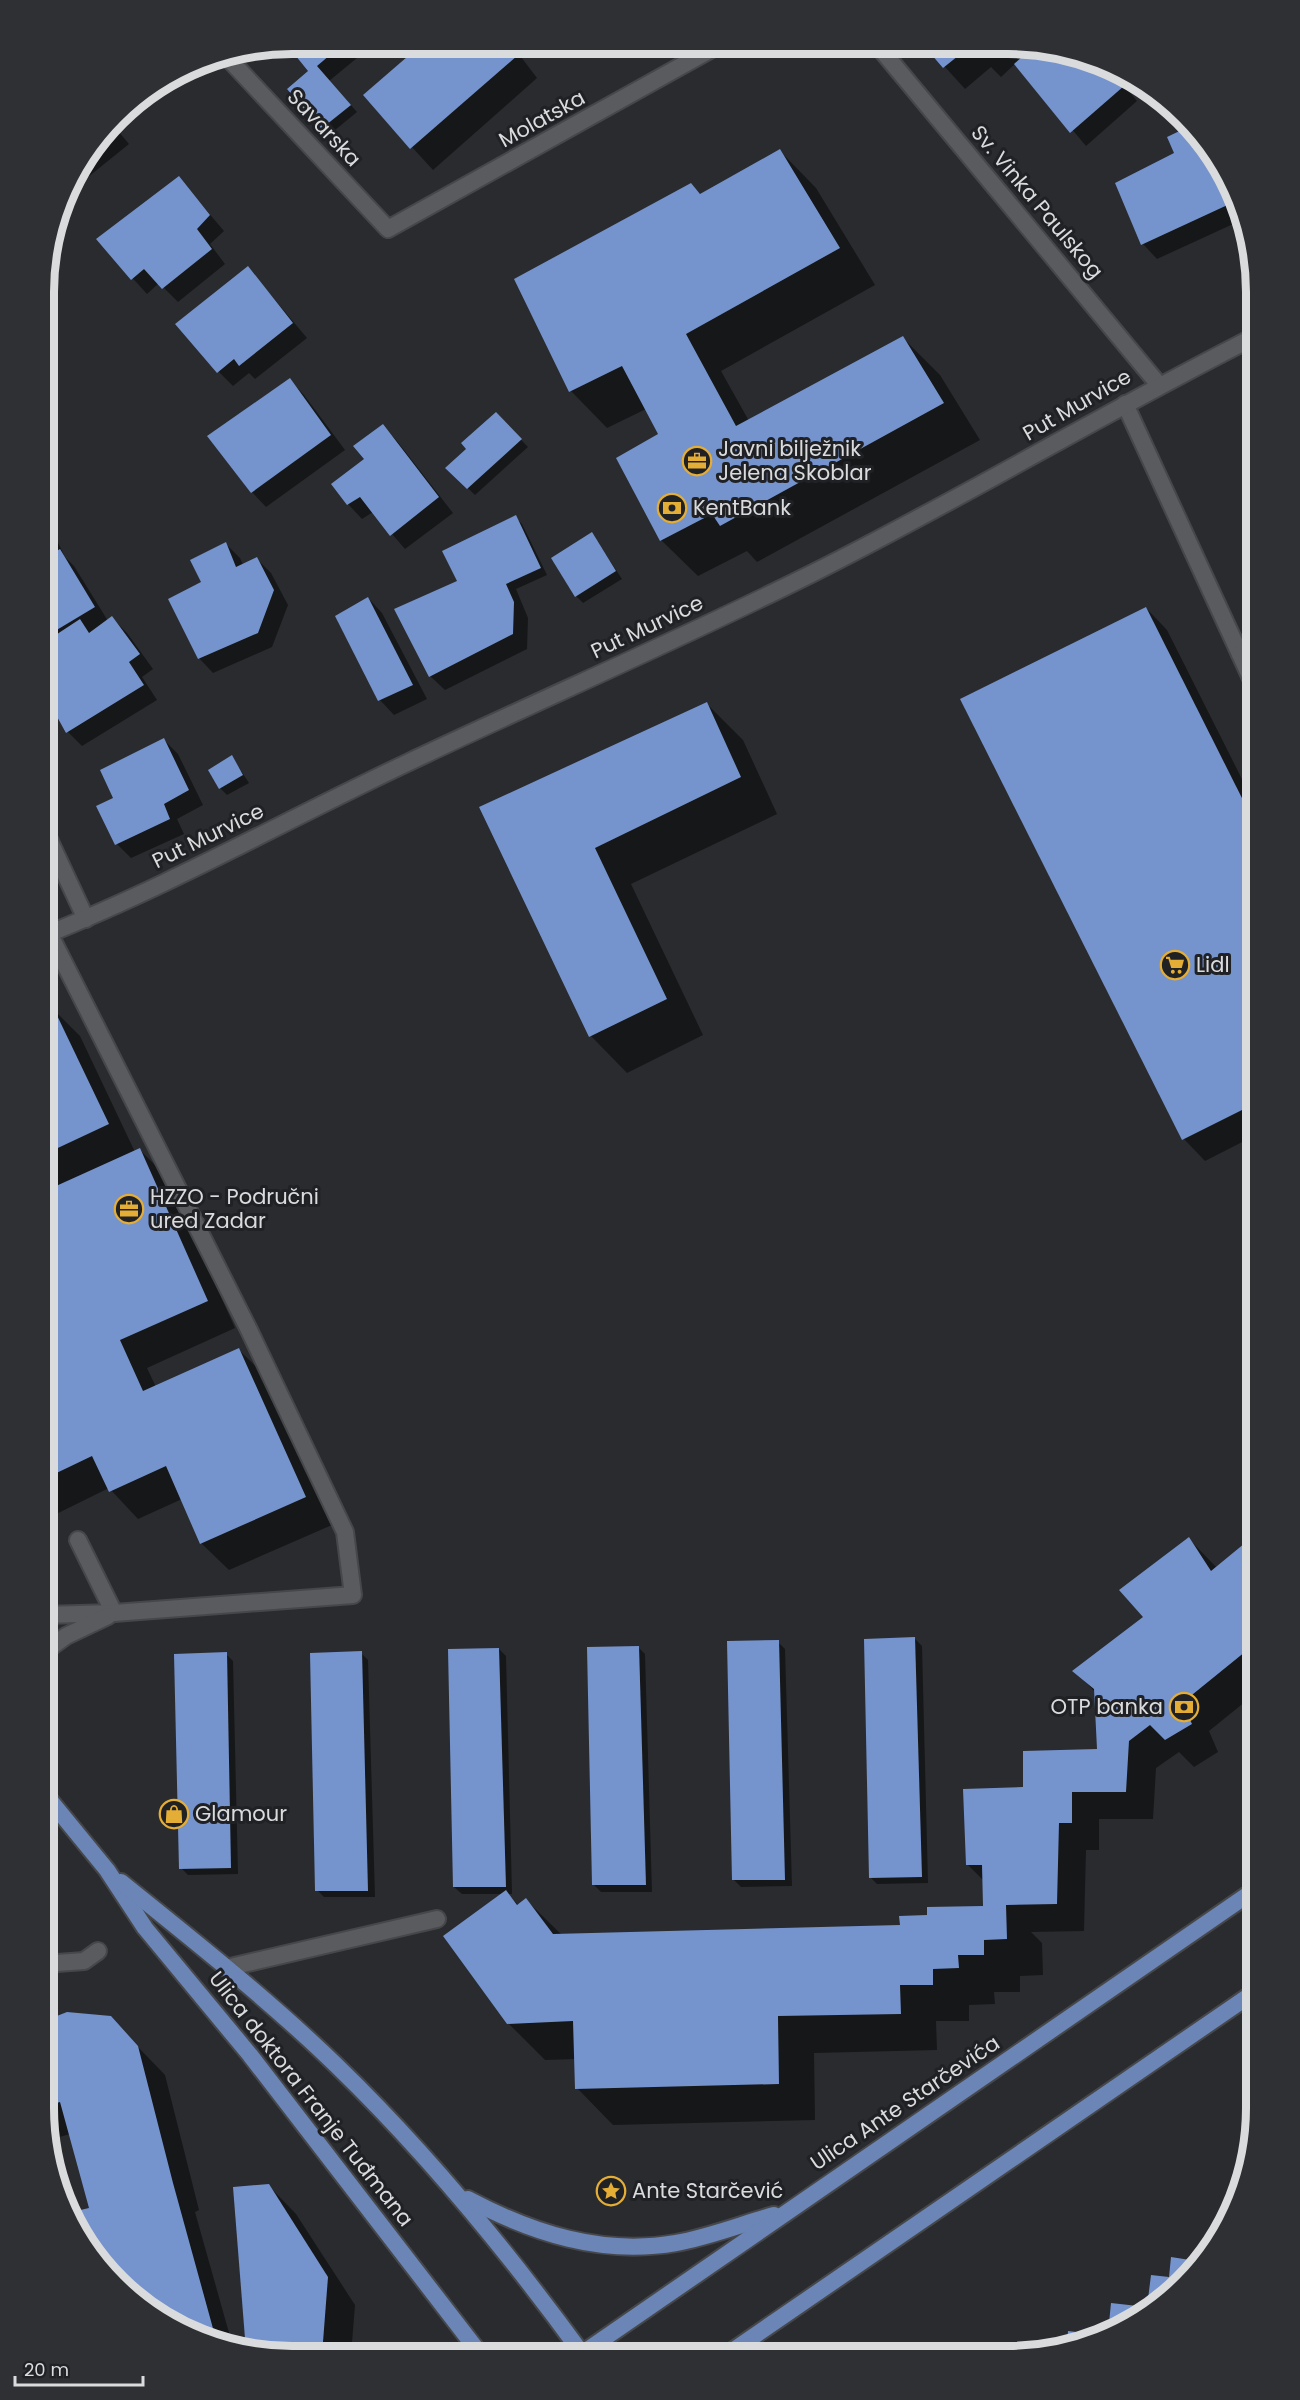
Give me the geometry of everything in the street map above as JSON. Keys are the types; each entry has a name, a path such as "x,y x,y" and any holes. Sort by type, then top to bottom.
{"main road":[{"name":"Ulica doktora Franje Tuđmana","path":"54,1806 107,1870 146,1928 250,2055 474,2346"},
{"name":"Ulica doktora Franje Tuđmana","path":"107,1870 226,1968 336,2065 461,2196 575,2346"},
{"name":"Ulica Ante Starčevića","path":"595,2346 786,2211 1246,1896"},
{"path":"740,2346 1246,1998"},
{"path":"461,2196 538,2232 588,2243 628,2248 677,2243 786,2211"}],"street":[{"name":"Molatska","path":"388,229 703,54"},
{"name":"Sv. Vinka Paulskog","path":"885,54 1159,385"},
{"name":"Savarska","path":"232,62 388,229"},
{"name":"Put Murvice","path":"54,931 126,902 405,764 813,573 959,498 1159,385 1246,342"},
{"path":"1125,404 1246,667"},
{"path":"1240,654 1246,651"},
{"path":"54,850 86,919"},
{"path":"54,948 249,1330 345,1532 353,1595 114,1613 54,1615"},
{"path":"78,1540 114,1613"},
{"path":"54,1645 66,1636 114,1613"},
{"path":"226,1968 437,1919"},
{"path":"54,1963 84,1961 98,1951"}],"building":[{"path":"294,54 331,54 317,66 351,105 321,129 287,89 308,71"},
{"path":"410,54 515,54 517,56 410,149 363,95"},
{"path":"931,54 960,54 943,68"},
{"path":"1024,55 1069,62 1099,72 1124,86 1070,133 1014,64"},
{"path":"1182,130 1187,135 1214,173 1229,204 1141,245 1115,183 1174,153 1167,137"},
{"path":"780,149 840,248 686,334 736,426 903,336 944,403 720,526 712,514 660,541 616,458 658,434 622,366 569,392 514,279 691,183 700,194"},
{"path":"179,176 210,215 197,229 212,249 162,289 144,269 131,280 96,239"},
{"path":"248,266 293,323 239,366 234,359 217,373 175,324"},
{"path":"290,378 331,435 251,493 207,436"},
{"path":"496,412 522,439 467,489 445,468 466,449 461,443"},
{"path":"383,424 439,497 390,536 360,497 347,505 331,484 364,459 353,446"},
{"path":"516,515 541,568 506,584 514,602 513,634 429,677 394,609 457,581 442,551"},
{"path":"592,532 616,571 575,597 551,558"},
{"path":"226,542 236,567 257,557 274,590 258,633 198,659 168,599 201,582 190,560"},
{"path":"60,549 95,607 54,632 54,553"},
{"path":"368,597 413,685 378,701 335,616"},
{"name":"Lidl","path":"1146,607 1246,806 1246,1108 1182,1140 960,699"},
{"path":"112,616 140,654 129,662 144,685 66,733 54,711 54,636 80,619 89,633"},
{"path":"707,702 741,777 595,848 667,999 589,1037 479,807"},
{"path":"164,738 189,790 164,804 170,819 115,845 96,806 113,798 100,770"},
{"path":"232,755 243,775 219,789 208,770"},
{"path":"54,1009 109,1124 54,1150"},
{"path":"140,1148 208,1301 120,1340 143,1391 239,1348 306,1497 200,1544 166,1466 109,1492 92,1456 54,1474 54,1187"},
{"path":"1189,1537 1211,1571 1246,1542 1246,1651 1182,1703 1192,1724 1165,1740 1150,1725 1129,1741 1126,1792 1072,1792 1072,1823 1059,1823 1057,1904 1006,1905 1007,1939 984,1940 984,1955 958,1955 959,1968 933,1969 933,1985 900,1985 901,2014 778,2016 779,2084 575,2089 573,2021 507,2024 443,1936 506,1890 517,1905 526,1898 553,1934 900,1925 899,1916 927,1915 927,1907 983,1906 982,1865 966,1865 963,1789 1023,1787 1023,1751 1097,1749 1094,1689 1072,1671 1143,1617 1119,1590"},
{"path":"915,1637 922,1877 869,1878 864,1639"},
{"path":"779,1640 785,1880 732,1880 727,1641"},
{"path":"639,1646 646,1885 592,1885 587,1647"},
{"path":"499,1648 506,1887 453,1887 448,1649"},
{"path":"362,1651 368,1891 315,1891 310,1653"},
{"path":"227,1652 231,1868 179,1869 174,1654"},
{"path":"67,2012 111,2016 138,2046 214,2332 173,2314 147,2297 113,2265 86,2227 78,2211 89,2208 60,2102 54,2104 54,2017"},
{"path":"269,2184 328,2277 323,2346 261,2344 245,2341 233,2187"},
{"path":"1171,2257 1191,2260 1165,2287 1148,2301 1151,2275 1169,2277"},
{"path":"1111,2303 1140,2306 1109,2323"},
{"path":"1068,2331 1084,2333 1069,2338"}],"place":[{"name":"Javni bilježnik Jelena Skoblar","path":"697,461"},
{"name":"KentBank","path":"672,508"},
{"name":"Lidl","path":"1175,965"},
{"name":"HZZO - Područni ured Zadar","path":"129,1209"},
{"name":"OTP banka","path":"1184,1707"},
{"name":"Glamour","path":"174,1814"},
{"name":"Ante Starčević","path":"611,2191"}]}
